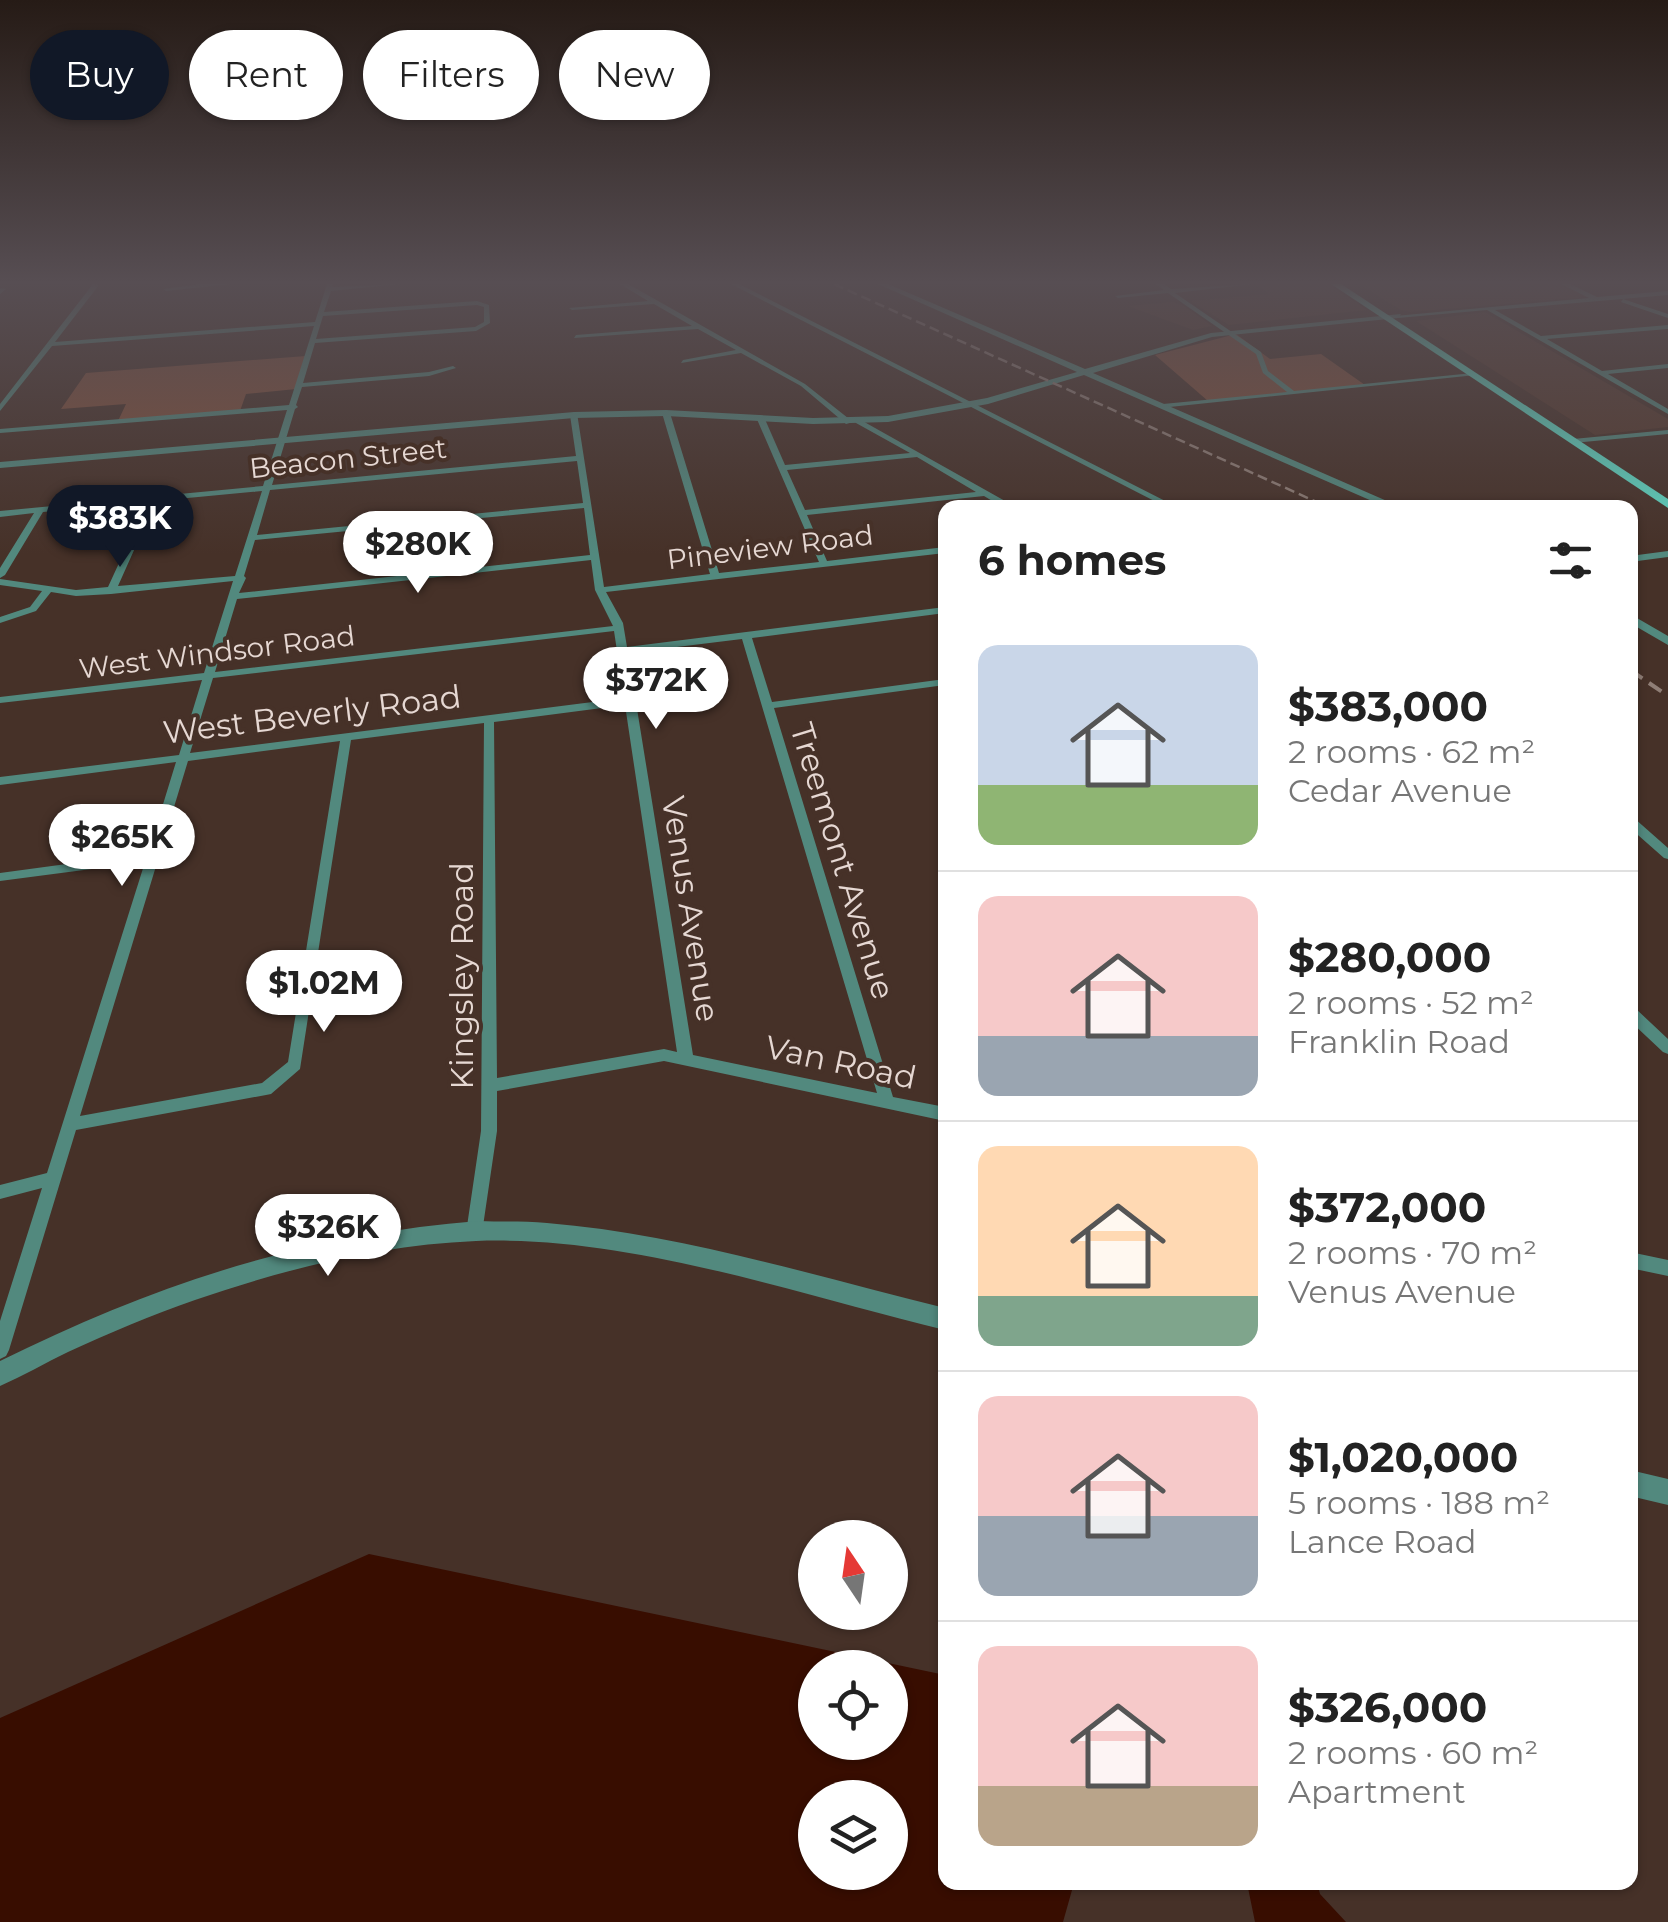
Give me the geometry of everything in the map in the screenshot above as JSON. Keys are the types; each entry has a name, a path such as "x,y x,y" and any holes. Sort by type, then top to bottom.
{"main road":[{"path":"1482,374 1668,491"},
{"path":"1473,375 1668,504"}],"street":[{"path":"0,409 28,374"},
{"path":"0,1350 303,374"},
{"path":"300,385 430,374"},
{"path":"783,374 854,421 998,500"},
{"path":"913,374 1159,500"},
{"path":"0,465 574,415 666,413 854,421 910,416 1069,374"},
{"path":"1090,374 1380,500"},
{"path":"1267,374 1293,393"},
{"path":"1601,374 1668,412"},
{"path":"1164,406 1473,375"},
{"path":"0,431 294,407"},
{"path":"666,413 715,576"},
{"name":"Venus Avenue","path":"574,415 600,590 618,628 623,651 686,1060"},
{"path":"760,417 824,564"},
{"path":"1573,441 1668,432"},
{"path":"783,468 918,454"},
{"name":"Beacon Street","path":"0,514 580,458"},
{"path":"803,513 986,493"},
{"path":"111,591 153,500"},
{"path":"253,538 588,505"},
{"path":"40,511 0,578 47,591 111,591 241,578"},
{"name":"Pineview Road","path":"600,590 938,551"},
{"path":"1638,557 1668,554"},
{"path":"236,596 596,557"},
{"path":"0,620 33,608 47,591"},
{"path":"623,651 938,611"},
{"path":"1638,623 1668,641"},
{"name":"West Windsor Road","path":"0,700 618,628"},
{"name":"Treemont Avenue","path":"746,635 887,1102"},
{"path":"767,706 938,683"},
{"name":"West Beverly Road","path":"0,781 630,701"},
{"name":"Kingsley Road","path":"474,1233 484,1176 489,1086 489,719"},
{"path":"71,1124 266,1088 295,1065 346,737"},
{"path":"1638,828 1668,854"},
{"path":"0,878 154,856"},
{"path":"1638,1020 1668,1048"},
{"name":"Van Road","path":"489,1086 664,1055 938,1113"},
{"path":"0,1192 54,1178"},
{"path":"0,1374 135,1312 264,1268 342,1250 474,1233 540,1232 669,1254 938,1317"},
{"path":"1638,1261 1668,1268"},
{"path":"1638,1485 1668,1492"}],"shaded area":[{"path":"86,374 301,374 296,389 246,394 240,411 118,421 126,404 61,409"},
{"path":"1177,374 1349,374 1365,385 1208,401"},
{"path":"1499,374 1591,374 1668,419 1668,427 1595,435"},
{"path":"369,1554 826,1650 798,1650 798,1760 908,1760 908,1667 938,1674 938,1890 1072,1890 1063,1922 0,1922 0,1718"},
{"path":"1248,1890 1319,1890 1346,1922 1255,1922"}],"railway":[{"path":"1033,374 1312,500"},
{"path":"1638,675 1668,696"}]}
